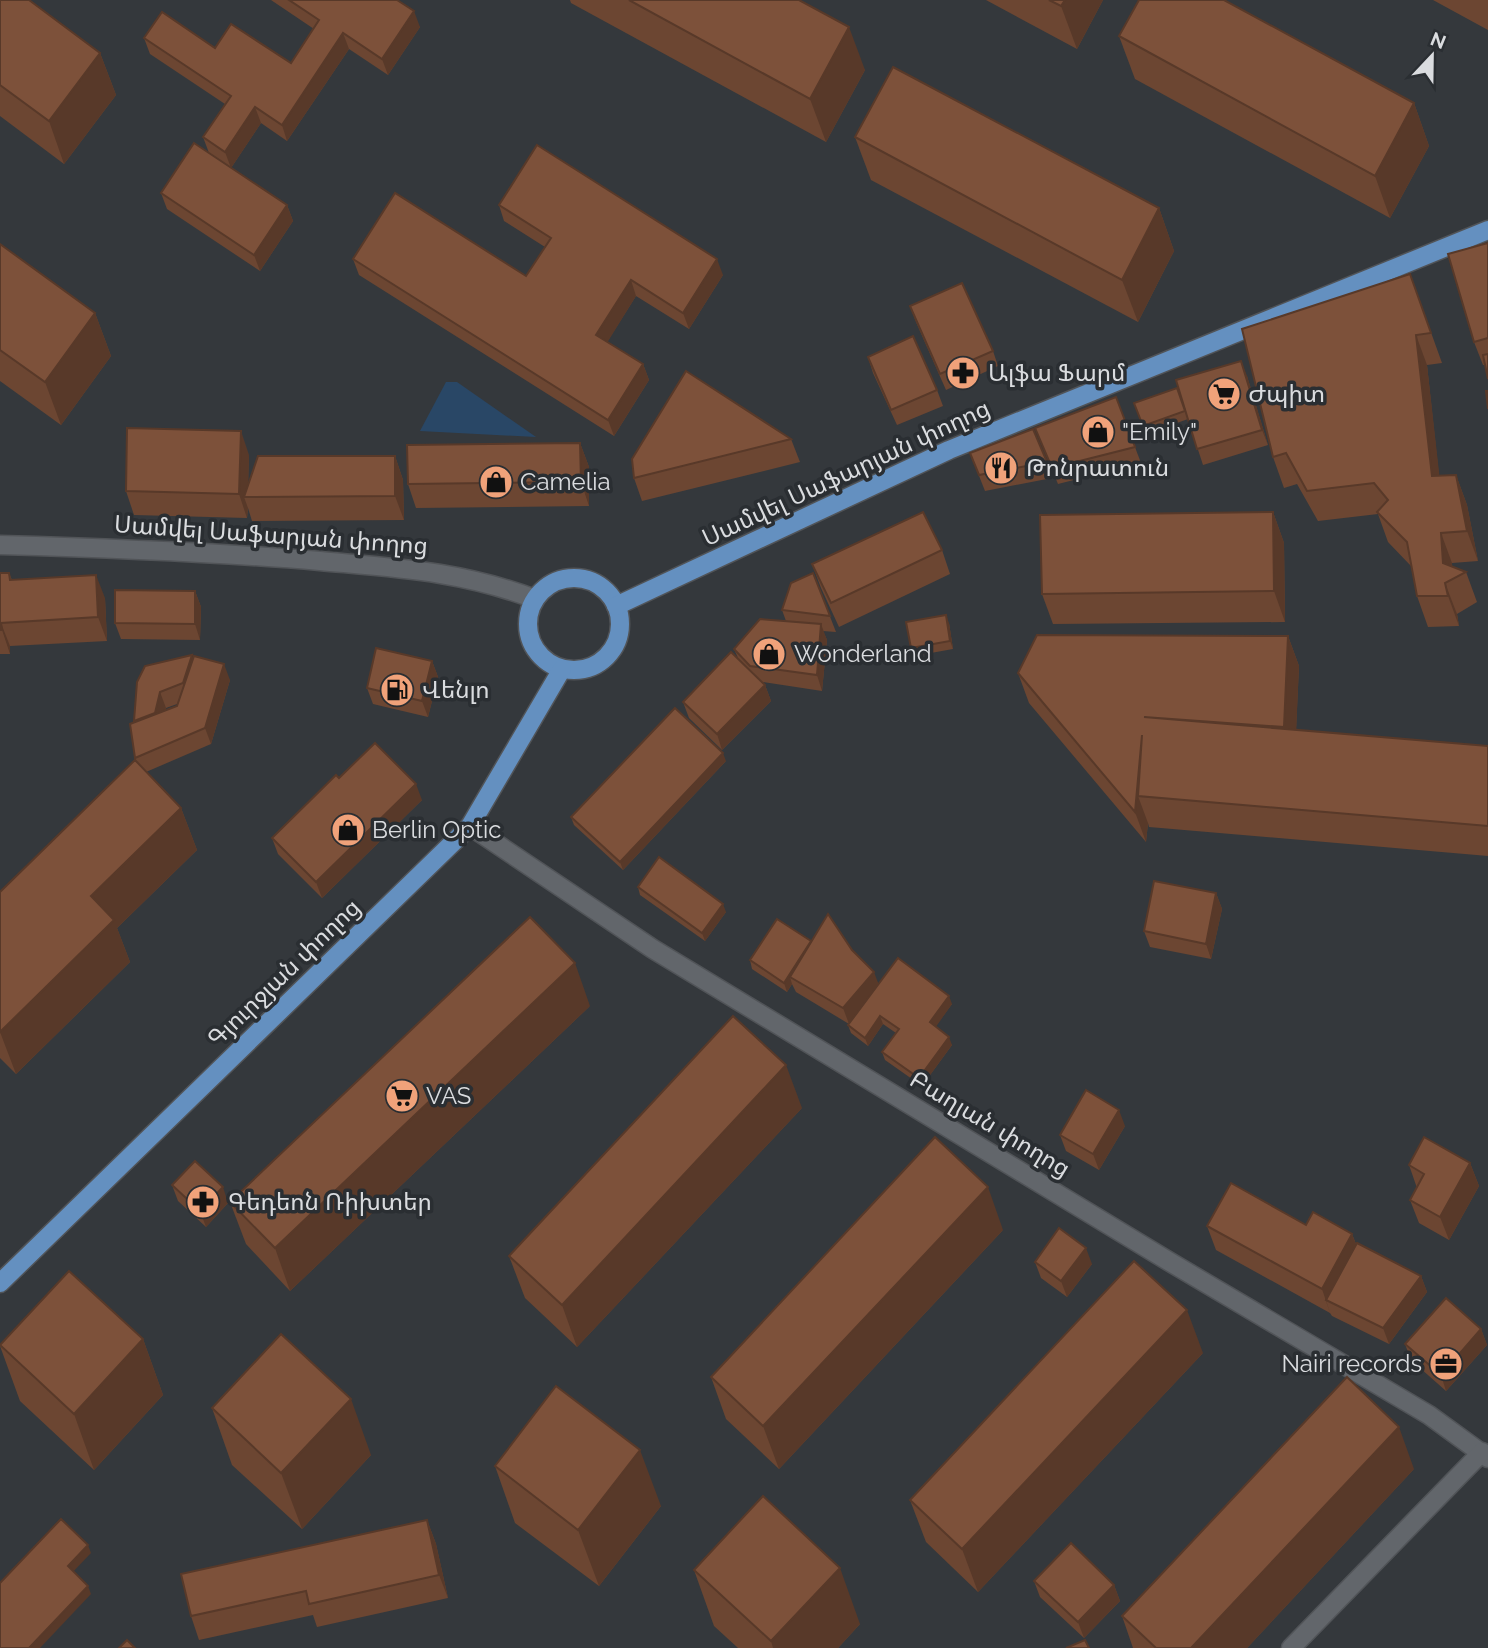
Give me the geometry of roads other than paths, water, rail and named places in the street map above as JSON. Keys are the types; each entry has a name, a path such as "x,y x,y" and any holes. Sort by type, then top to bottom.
{"main road":[{"name":"Սամվել Սաֆարյան փողոց","path":"616,606 949,450 1488,230"},
{"path":"584,579 608,594 616,606 620,620 618,635 603,659 577,670 549,663 531,641 529,612 534,599 556,582 584,579"},
{"name":"Գյուրջյան փողոց","path":"0,1283 470,826 562,668"}],"street":[{"name":"Սամվել Սաֆարյան փողոց","path":"0,545 141,549 433,570 497,585 534,599"},
{"name":"Բաղյան փողոց","path":"470,826 653,949 1417,1408 1485,1455"},
{"path":"1291,1648 1485,1455"}],"place":[{"name":"Ալֆա Ֆարմ","path":"963,373"},
{"name":"Ժպիտ","path":"1224,394"},
{"name":"\"Emily\"","path":"1098,432"},
{"name":"Թոնրատուն","path":"1001,468"},
{"name":"Camelia","path":"496,482"},
{"name":"Wonderland","path":"769,654"},
{"name":"Վենլո","path":"397,690"},
{"name":"Berlin Optic","path":"348,830"},
{"name":"VAS","path":"402,1096"},
{"name":"Գեդեոն Ռիխտեր","path":"203,1202"},
{"name":"Nairi records","path":"1446,1364"}]}
